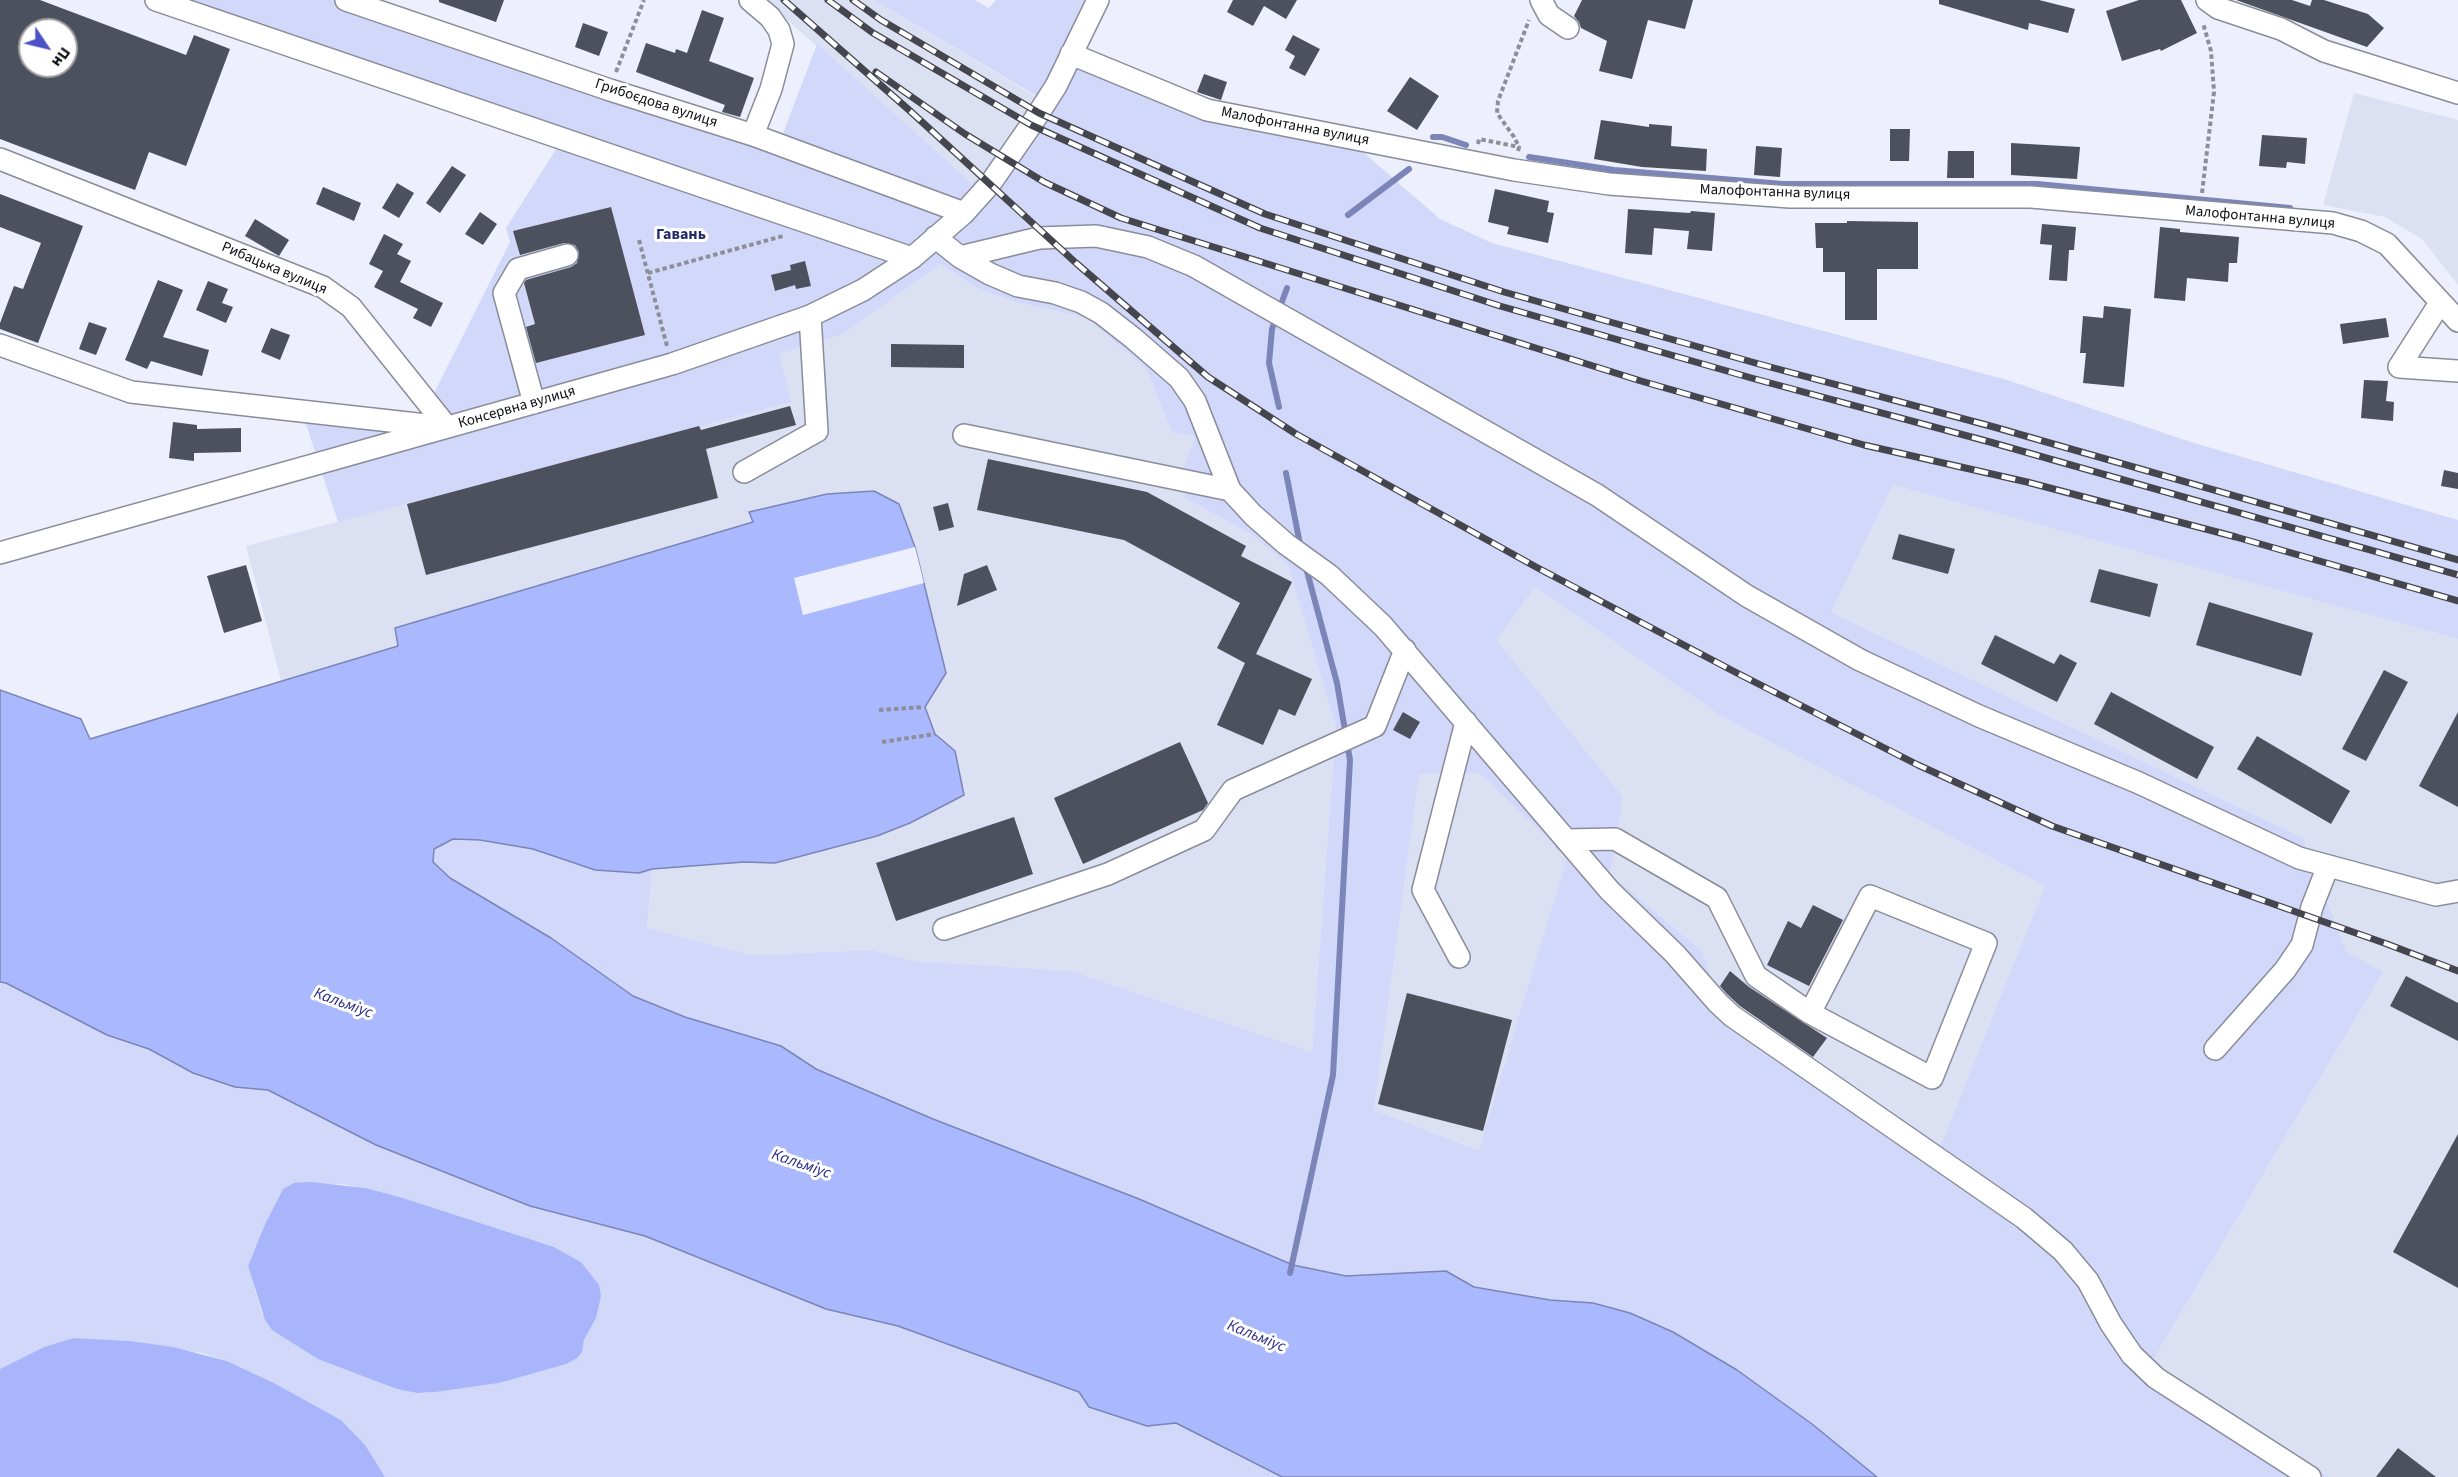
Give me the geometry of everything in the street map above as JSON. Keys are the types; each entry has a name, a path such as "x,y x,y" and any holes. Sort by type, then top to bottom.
{"street":[{"path":"156,0 912,258"},
{"name":"Грибоєдова вулиця","path":"346,0 610,90 753,135 963,213"},
{"path":"750,0 770,17 783,44 771,89 753,135"},
{"name":"Консервна вулиця","path":"1,348 131,392 447,428 672,364 810,316 863,290 912,258 963,213 990,184 1020,143 1056,86 1098,0"},
{"path":"2207,0 2218,8 2281,29 2324,51 2458,93"},
{"path":"1537,5 1568,28"},
{"name":"Малофонтанна вулиця","path":"1071,54 1207,110 1514,170 1609,184 1790,197 2031,197 2333,223 2361,231 2387,244 2458,321"},
{"name":"Рибацька вулиця","path":"0,159 323,287 351,307 447,428"},
{"path":"960,257 1039,238 1096,236 1148,247 1185,262 1597,495 1747,596 1860,660 1979,716 2139,783 2299,858 2436,895 2458,891"},
{"path":"936,237 960,257 990,274 1018,286 1055,293 1081,302 1101,313 1179,378 1195,401 1230,490 1252,515 1353,596 1405,650 1610,891 1675,954 1703,988 1732,1016 2024,1218 2063,1251 2088,1281 2111,1324 2132,1355 2156,1378 2310,1477"},
{"path":"534,403 504,292 518,269 567,255"},
{"path":"2440,303 2399,367 2458,371"},
{"path":"744,472 817,431 810,316"},
{"path":"0,553 447,428"},
{"path":"964,435 1230,490"},
{"path":"944,929 1108,873 1204,830 1233,790 1375,726 1405,650"},
{"path":"1459,957 1423,890 1466,722"},
{"path":"1566,840 1616,839 1717,898 1756,976 1810,1013 1932,1078 1986,942 1870,896 1810,1013"},
{"path":"2215,1049 2285,970 2302,945 2312,907 2328,866"}],"path":[{"path":"610,90 644,0"},
{"path":"1479,139 1519,147 1497,112 1498,101 1537,5"},
{"path":"2200,212 2214,92 2211,51 2203,21"},
{"path":"648,273 785,236"},
{"path":"639,240 672,364"},
{"path":"879,710 924,707"},
{"path":"882,742 935,734"}],"shaded area":[{"path":"168,0 339,0 947,212 904,250"},
{"path":"765,0 874,0 1040,99 972,185"},
{"path":"874,0 974,0 989,8 996,0 1093,0 1064,59 1357,147 1440,219 1492,243 2004,379 2191,442 2458,520 2458,639 1893,485 1831,612 2303,838 2346,952 2383,972 2152,1362 2329,1477 1877,1477 1812,1424 1737,1370 1673,1332 1630,1313 1593,1303 1550,1300 1474,1287 1446,1271 1346,1276 1293,1265 1139,1199 933,1119 816,1069 781,1046 685,1017 633,996 551,938 450,878 432,862 434,849 453,839 480,840 533,849 595,870 639,873 652,869 647,928 752,955 873,950 913,961 1072,971 1312,1052 1336,727 1288,565 1251,534 1183,497 1195,473 1184,467 1196,436 1172,433 1146,368 1085,317 1015,302 977,288 941,264 843,334 779,354 791,402 338,522 305,421 414,433 510,242 506,228 560,143 919,265 965,226 952,204 779,144 817,44 972,184 1040,98","holes":["1535,587 1721,716 2045,886 1941,1145 1716,991 1702,951 1610,874 1623,797 1496,640","1480,773 1567,857 1479,1150 1374,1110 1419,774"]},
{"path":"2354,93 2458,120 2458,285 2422,239 2385,217 2323,205"},
{"path":"941,264 977,288 1015,302 1085,317 1146,368 1172,433 1196,436 1196,473 1183,497 1251,534 1288,565 1336,727 1312,1052 1072,971 913,961 873,950 752,955 647,928 652,869 744,862 775,863 877,836 910,823 964,795 955,751 935,734 924,707 946,673 915,547 750,511 754,521 395,628 398,646 281,681 246,546 790,402 778,354 843,334"},
{"path":"1893,485 2458,639 2458,1477 2329,1477 2152,1362 2383,972 2346,953 2303,838 1831,612"},
{"path":"1535,587 1721,716 2045,886 1941,1145 1716,990 1702,951 1610,874 1622,797 1495,640"},
{"path":"1419,773 1481,773 1567,857 1480,1150 1374,1110"},
{"path":"0,982 107,1035 149,1049 193,1073 235,1087 268,1090 376,1145 451,1174 645,1236 826,1309 898,1326 1080,1392 1089,1407 1146,1426 1176,1423 1282,1477 385,1477 341,1420 274,1383 227,1361 202,1353 130,1341 73,1338 44,1347 0,1369","holes":["340,1184 366,1188 554,1247 581,1262 596,1318 584,1340 582,1352 499,1383 417,1393 397,1389 369,1376 262,1314 248,1266 265,1224 283,1189"]},
{"path":"310,1182 366,1188 403,1198 554,1247 581,1262 599,1285 601,1296 596,1318 584,1340 582,1352 566,1364 499,1383 417,1393 397,1389 318,1359 272,1330 265,1320 248,1266 265,1224 283,1189 294,1183"},
{"path":"73,1338 130,1341 173,1347 227,1361 274,1383 341,1420 365,1445 385,1477 0,1477 0,1369 44,1347"}],"water":[{"name":"Кальміус","path":"874,491 899,504 915,547 946,673 925,707 935,734 955,751 964,795 910,823 877,836 775,863 744,862 652,869 639,873 595,870 533,849 480,840 453,839 434,849 433,862 450,878 551,938 633,996 685,1017 781,1046 816,1069 933,1119 1139,1199 1293,1265 1346,1276 1446,1271 1474,1287 1550,1300 1593,1303 1630,1313 1673,1332 1737,1370 1812,1424 1877,1477 1282,1477 1176,1423 1147,1426 1089,1407 1079,1392 898,1326 826,1309 645,1236 530,1206 376,1145 268,1090 235,1087 193,1073 149,1049 107,1035 0,982 0,690 81,719 90,739 398,646 395,628 753,522 749,512 827,494"}],"pier":[{"path":"915,547 924,583 803,615 794,578"}],"building":[{"path":"0,0 40,0 186,55 194,35 230,49 186,166 149,152 135,190 0,139"},
{"path":"439,0 504,0 496,22 439,2"},
{"path":"1233,0 1297,0 1286,19 1264,6 1253,26 1227,12"},
{"path":"1582,0 1693,0 1685,29 1648,20 1632,79 1599,71 1607,41 1581,28 1574,16"},
{"path":"1939,0 2039,0 2075,9 2068,33 2029,23 2028,30 1939,4"},
{"path":"2139,0 2181,0 2197,33 2161,51 2160,49 2122,61 2106,11"},
{"path":"2236,0 2292,0 2310,6 2312,0 2324,0 2368,14 2384,28 2367,47"},
{"path":"702,10 724,18 709,61 754,78 740,117 722,112 725,105 636,72 646,43 675,53 676,49 687,53"},
{"path":"583,23 608,32 599,56 575,47"},
{"path":"1293,35 1320,49 1305,76 1289,68 1295,56 1285,50"},
{"path":"1204,74 1227,82 1221,100 1197,92"},
{"path":"1410,77 1439,96 1417,130 1387,111"},
{"path":"1601,120 1649,127 1649,124 1672,126 1671,146 1707,149 1706,171 1642,167 1594,159"},
{"path":"1890,129 1910,129 1909,161 1890,161"},
{"path":"2262,135 2307,138 2305,164 2287,162 2286,168 2259,166"},
{"path":"2011,143 2080,147 2077,179 2011,175"},
{"path":"1756,146 1782,148 1780,177 1754,175"},
{"path":"1948,151 1974,151 1974,178 1947,178"},
{"path":"452,166 466,175 440,213 426,203"},
{"path":"397,183 414,193 399,218 382,208"},
{"path":"323,187 361,203 354,221 316,204"},
{"path":"1495,189 1549,201 1547,212 1554,213 1548,243 1507,234 1509,227 1488,222"},
{"path":"0,194 83,226 38,343 0,329 0,323 14,286 23,289 41,243 0,227"},
{"path":"611,207 645,335 536,363 526,327 535,324 524,283 526,280 571,267 577,263 579,252 575,245 564,243 520,255 513,231"},
{"path":"1628,209 1715,213 1712,251 1687,249 1689,231 1654,228 1652,255 1625,253"},
{"path":"480,212 497,224 483,245 465,234"},
{"path":"255,219 289,240 279,256 245,236"},
{"path":"1847,221 1918,222 1918,269 1877,269 1877,320 1845,320 1845,272 1823,272 1823,248 1816,248 1815,223 1847,223"},
{"path":"2042,224 2076,227 2074,250 2069,250 2067,281 2049,280 2052,245 2040,244"},
{"path":"2160,227 2180,229 2180,232 2239,237 2237,263 2229,263 2228,282 2187,278 2185,301 2154,298"},
{"path":"384,234 403,244 397,254 411,261 400,282 443,303 431,327 413,318 418,309 374,287 383,271 369,264"},
{"path":"805,261 811,286 796,289 795,285 775,291 771,275 791,270 790,265"},
{"path":"158,280 183,290 163,337 209,350 202,376 151,361 147,369 125,360"},
{"path":"208,281 228,289 222,303 233,307 226,323 196,310"},
{"path":"2104,306 2131,309 2124,387 2083,383 2086,353 2080,353 2083,316 2103,318"},
{"path":"2386,318 2389,337 2343,344 2340,324"},
{"path":"89,322 107,328 96,355 79,349"},
{"path":"271,328 290,335 280,360 261,352"},
{"path":"891,344 964,345 964,368 891,367"},
{"path":"2364,380 2388,381 2386,401 2394,402 2393,421 2361,418"},
{"path":"790,406 796,425 706,449 718,498 426,575 407,504 699,426 701,430"},
{"path":"173,422 197,425 197,429 241,428 241,452 194,453 194,461 169,458"},
{"path":"988,459 1147,492 1246,546 1241,556 1292,582 1256,654 1312,679 1295,716 1279,709 1263,745 1217,725 1245,663 1217,648 1240,603 1124,540 977,510"},
{"path":"2444,470 2458,473 2458,489 2441,486"},
{"path":"948,503 954,527 939,531 933,507"},
{"path":"1899,534 1955,549 1948,574 1892,559"},
{"path":"246,565 262,621 224,633 207,576"},
{"path":"987,565 997,590 957,606 964,574"},
{"path":"2099,569 2158,584 2150,617 2090,602"},
{"path":"2209,602 2313,633 2301,676 2196,645"},
{"path":"1995,635 2054,664 2060,654 2077,663 2057,702 1981,664"},
{"path":"2384,670 2408,682 2366,761 2342,749"},
{"path":"2111,692 2214,747 2197,779 2094,724"},
{"path":"1403,712 1420,722 1410,739 1393,730"},
{"path":"2458,712 2458,807 2419,786"},
{"path":"2257,736 2350,791 2331,824 2237,769"},
{"path":"1180,742 1208,803 1203,810 1083,864 1054,798"},
{"path":"1014,817 1033,874 896,921 876,863"},
{"path":"1813,905 1843,920 1809,986 1767,965 1788,921 1801,928"},
{"path":"1730,971 1749,987 1827,1038 1813,1057 1740,1006 1727,994 1720,986"},
{"path":"2406,976 2458,1003 2458,1041 2390,1006"},
{"path":"1407,993 1512,1020 1483,1131 1378,1104"},
{"path":"2458,1134 2458,1288 2393,1252"},
{"path":"2398,1448 2436,1477 2376,1477"}],"waterway":[{"path":"1433,137 1442,137 1466,145"},
{"path":"1529,157 1614,170 1783,184 2037,184 2290,208"},
{"path":"1348,215 1409,169"},
{"path":"1279,407 1269,363 1272,329 1287,288"},
{"path":"1286,473 1301,549"},
{"path":"1290,1273 1333,1075 1350,760 1337,683 1305,564"}],"railway":[{"path":"784,0 909,110 1076,263 1208,377 1296,434 1536,567 1918,765 2052,826 2458,971"},
{"path":"828,0 873,33 1031,125 1260,228 1500,306 2458,575"},
{"path":"853,0 881,20 1039,113 1265,214 1504,292 1994,427 2458,560"},
{"path":"876,72 965,134 1044,182 1121,218 1641,381 1864,445 2027,482 2236,537 2458,601"}],"district":[{"name":"Гавань","path":"681,235"}]}
